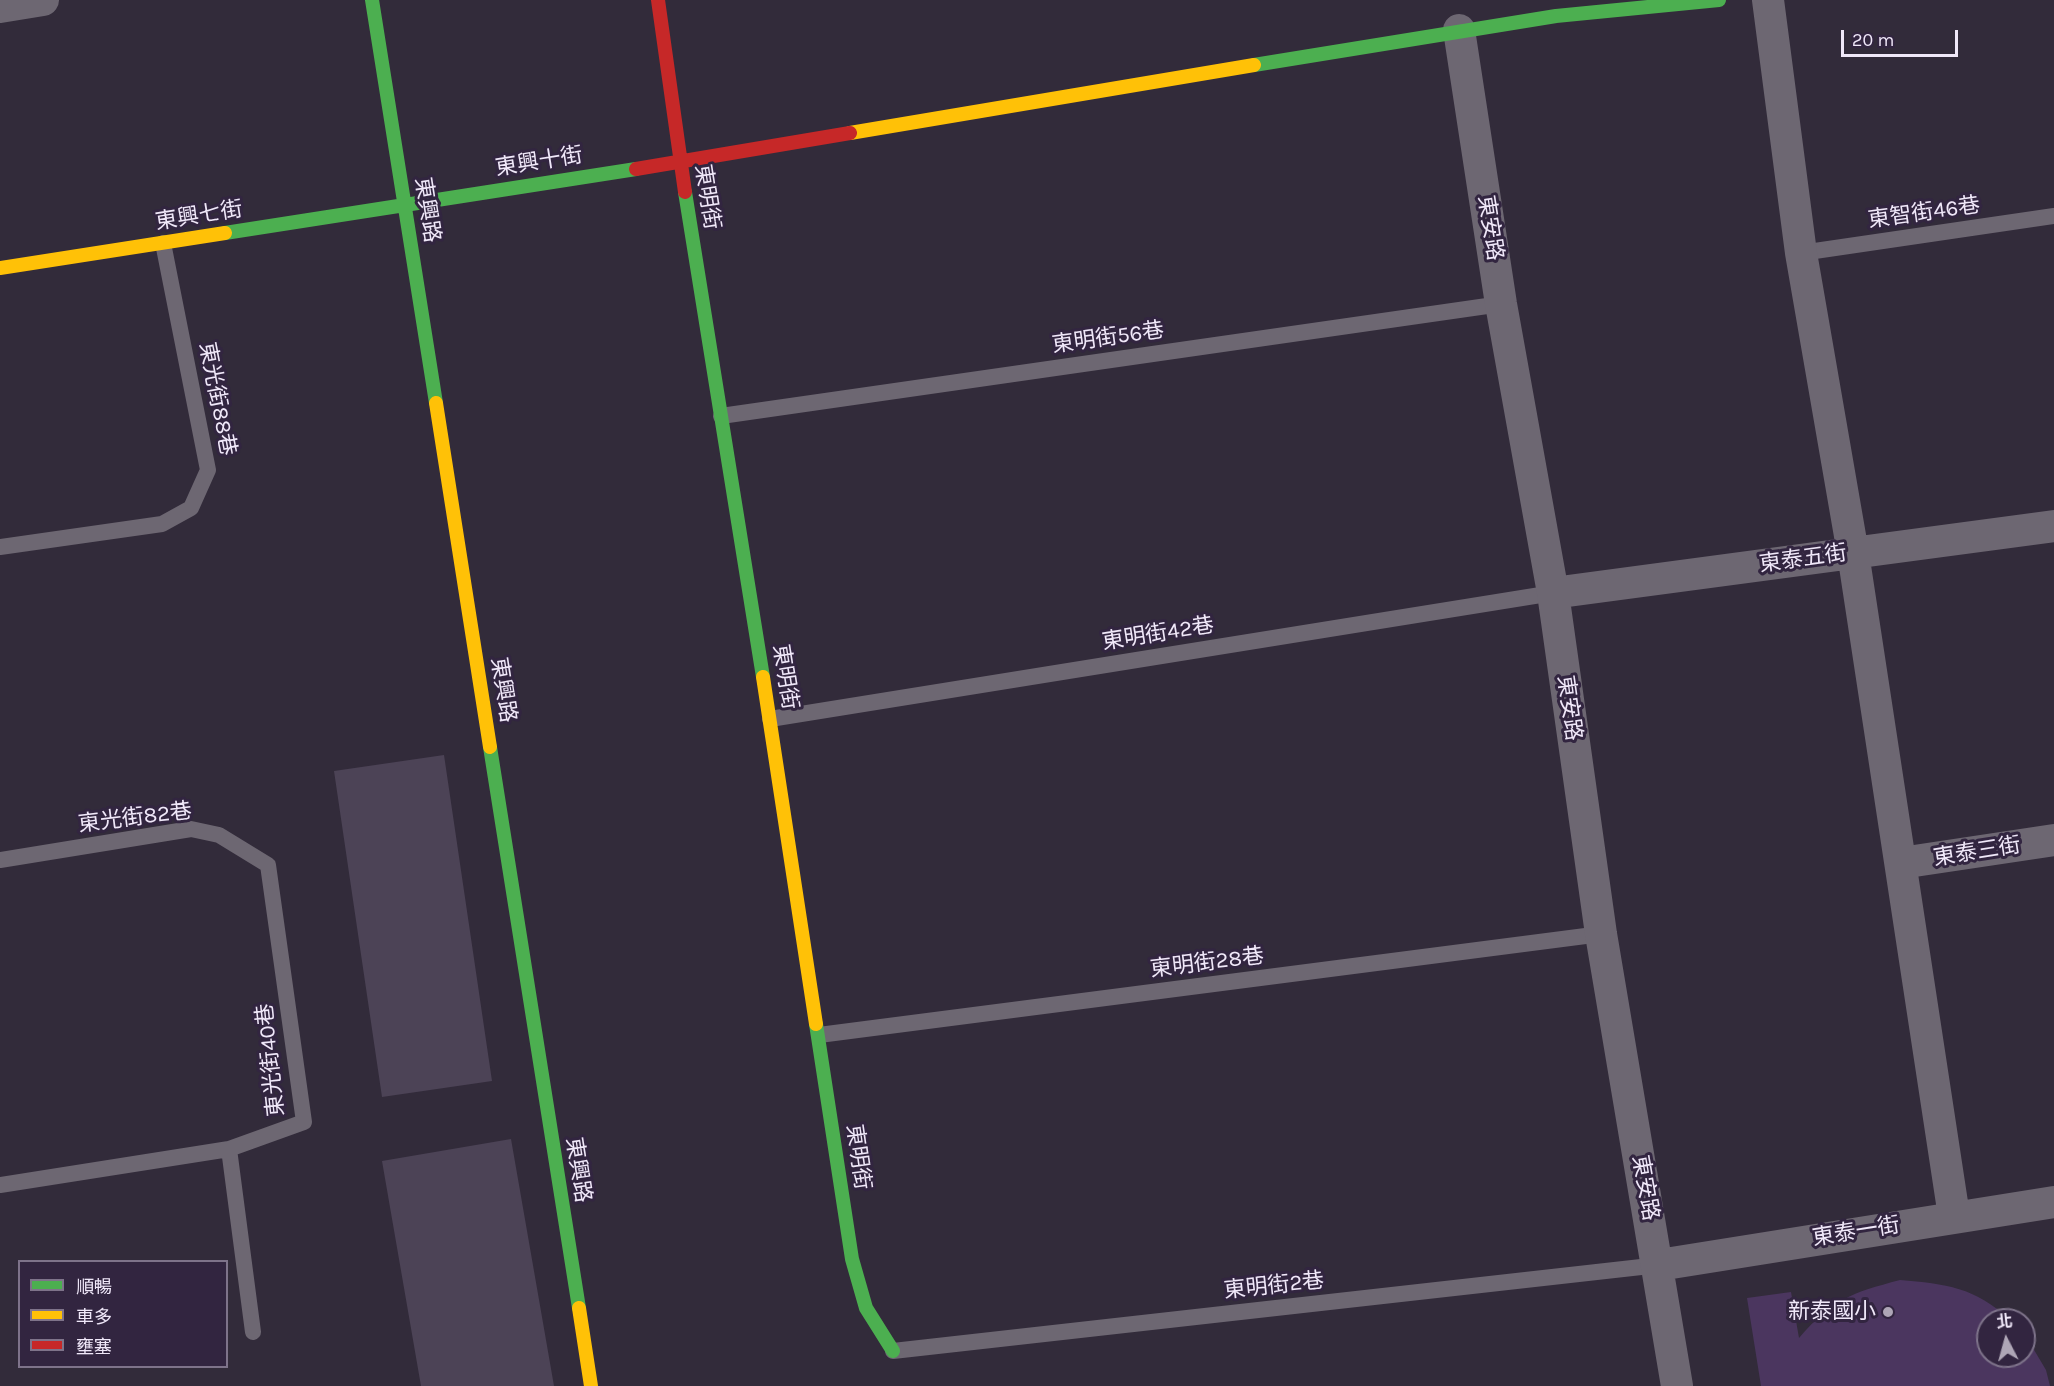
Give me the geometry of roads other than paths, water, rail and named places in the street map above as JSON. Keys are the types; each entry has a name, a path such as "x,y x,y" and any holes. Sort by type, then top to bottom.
{"street":[{"path":"0,7 44,0"},
{"name":"東興路","path":"372,0 591,1386"},
{"name":"東明街","path":"658,0 680,162 770,719 852,1259 861,1295 873,1325 894,1351"},
{"name":"東興十街","path":"405,204 680,162 1459,30 1555,8 1719,0"},
{"path":"1768,0 1801,254 1853,553 1954,1216"},
{"name":"東安路","path":"1459,30 1502,304 1553,593 1601,934 1659,1265 1677,1386"},
{"name":"東興七街","path":"0,268 405,204"},
{"name":"東泰五街","path":"1553,593 2054,526"},
{"name":"東泰三街","path":"1901,863 2054,840"},
{"name":"東泰一街","path":"1659,1265 1954,1216 2054,1202"}],"lane":[{"name":"東智街46巷","path":"1801,254 2054,216"},
{"name":"東光街88巷","path":"0,547 162,524 191,508 208,470 164,243"},
{"name":"東明街56巷","path":"721,416 1502,304"},
{"name":"東明街42巷","path":"770,719 1553,593"},
{"name":"東光街82巷","path":"0,860 191,829 219,836 268,865"},
{"name":"東光街40巷","path":"0,1185 229,1149 304,1122 268,865"},
{"name":"東明街28巷","path":"819,1035 1601,934"},
{"path":"229,1149 253,1332"},
{"name":"東明街2巷","path":"894,1351 1659,1265"}],"place":[{"name":"新泰國小","path":"1888,1312"}]}
